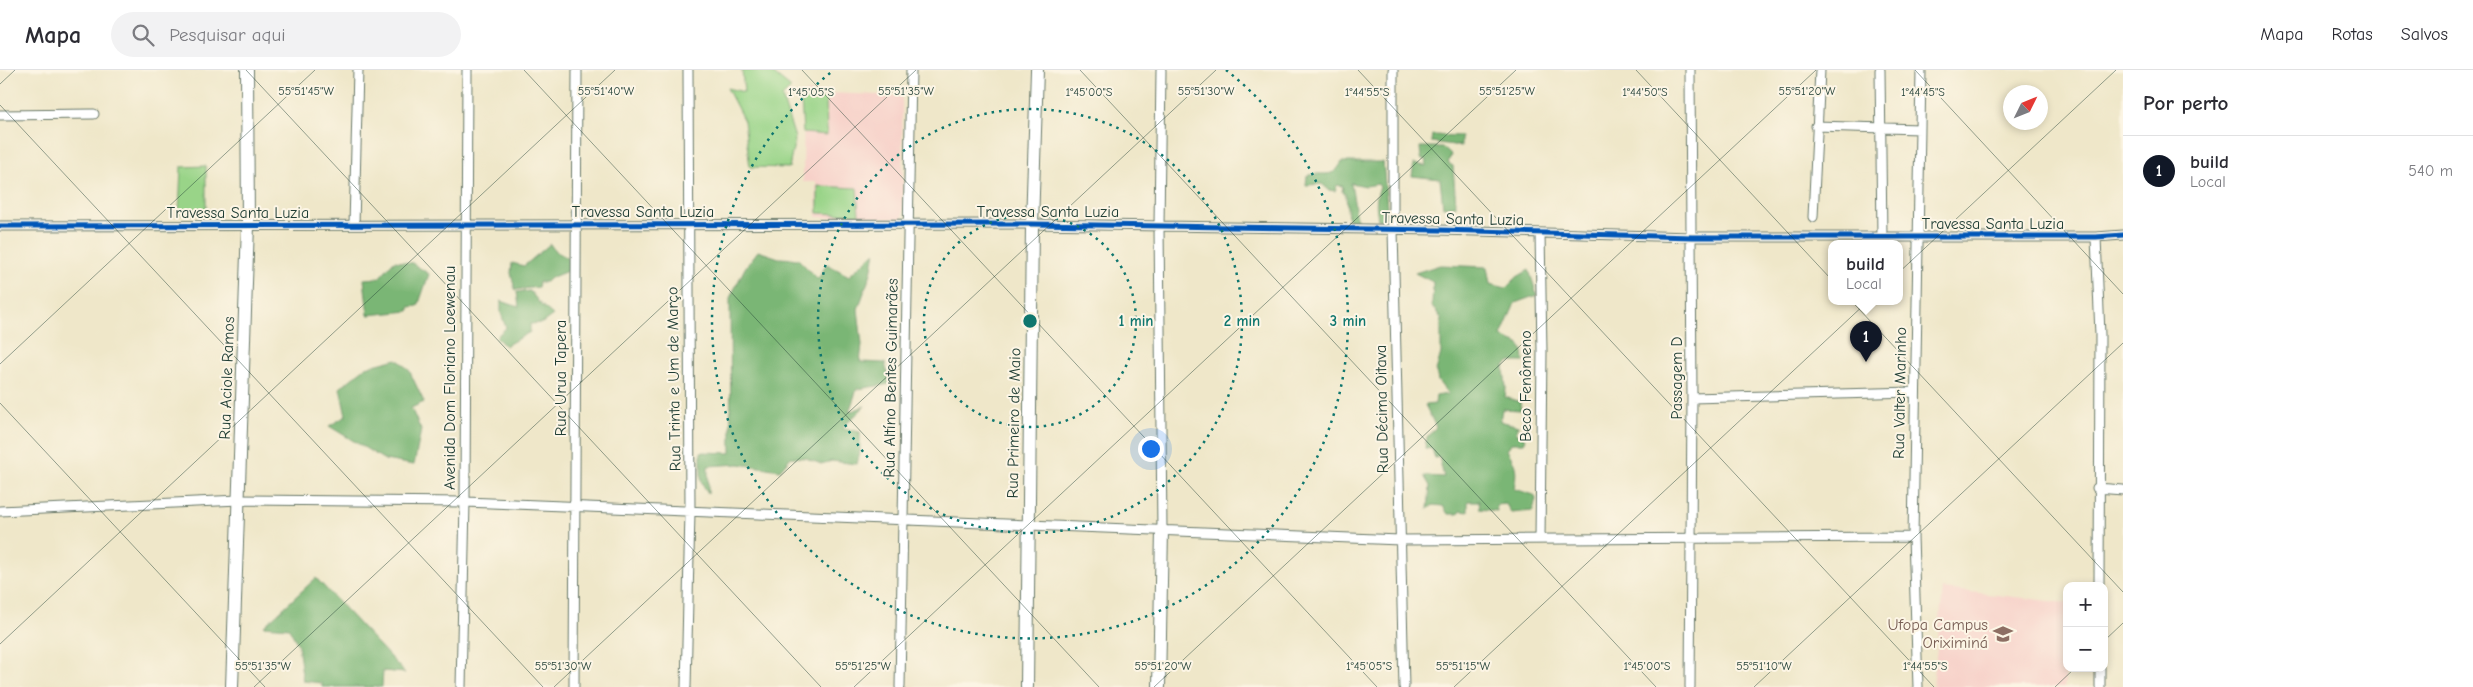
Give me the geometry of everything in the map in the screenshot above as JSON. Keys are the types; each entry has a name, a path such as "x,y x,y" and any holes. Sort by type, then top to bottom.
{"street":[{"name":"Rua Aciole Ramos","path":"232,687 248,225 247,70"},
{"path":"354,225 358,70"},
{"name":"Avenida Dom Floriano Loewenau","path":"462,687 465,502 467,70"},
{"name":"Rua Urua Tapera","path":"574,687 577,70"},
{"name":"Rua Trinta e Um de Março","path":"686,687 690,512 687,225 688,70"},
{"name":"Rua Altíno Bentes Guimarães","path":"900,687 911,70"},
{"name":"Rua Primeiro de Maio","path":"1027,687 1032,224 1037,70"},
{"path":"1159,687 1162,530 1159,226 1161,70"},
{"name":"Rua Décima Oitava","path":"1393,70 1393,230 1404,687"},
{"name":"Passagem D","path":"1690,70 1692,237 1690,687"},
{"path":"1813,217 1820,70"},
{"path":"1880,70 1882,237"},
{"name":"Rua Valter Marinho","path":"1918,687 1913,537 1921,70"},
{"path":"0,115 94,114"},
{"path":"1816,126 1920,129"},
{"name":"Travessa Santa Luzia","path":"0,226 1032,224 1692,237 2096,237 2123,235"},
{"name":"Beco Fenômeno","path":"1540,234 1542,351 1540,539"},
{"path":"2096,237 2100,335 2097,488 2099,582"},
{"path":"1692,398 1914,392"},
{"path":"2097,488 2123,490"},
{"path":"0,512 239,500 465,502 1400,540 1913,537"},
{"path":"2100,672 2100,687"}],"shaded area":[{"path":"804,92 902,96 903,219 817,217 816,182 803,182"},
{"name":"Ufopa Campus Oriximiná","path":"1943,589 2063,603 2063,672 2066,672 2064,687 1933,687"}],"green space":[{"path":"742,70 769,70 791,88 782,97 795,138 789,168 750,167 744,121 727,88 744,92"},
{"path":"801,98 826,98 827,135 803,133"},
{"path":"1432,135 1461,136 1461,146 1431,142"},
{"path":"1420,147 1442,147 1451,155 1448,163 1453,166 1456,206 1443,207 1440,179 1412,176 1414,164 1426,166 1427,160 1421,159"},
{"path":"1342,162 1383,162 1387,206 1385,219 1378,220 1376,203 1380,187 1378,184 1366,186 1351,183 1357,220 1348,220 1346,195 1342,192 1343,186 1337,185 1335,191 1329,190 1322,184 1306,185 1307,176 1331,173"},
{"path":"206,166 206,214 179,214 181,167"},
{"path":"818,186 857,188 859,215 818,213"},
{"path":"550,244 555,251 568,258 570,270 550,278 546,282 539,282 538,287 515,290 511,273 512,263 524,266"},
{"path":"758,251 779,258 798,259 818,279 827,264 849,276 875,252 871,273 858,309 862,345 860,362 885,363 890,384 857,389 849,412 865,406 842,428 860,432 860,451 857,464 832,461 821,464 806,458 791,457 780,470 739,464 708,466 708,494 701,481 701,452 731,453 730,298 745,268"},
{"path":"394,261 412,263 429,274 418,306 409,307 409,311 368,315 364,279 379,278"},
{"path":"1440,265 1487,267 1490,284 1506,288 1517,277 1529,270 1537,295 1515,303 1501,336 1521,346 1524,362 1509,362 1504,367 1505,397 1520,402 1521,410 1502,409 1500,421 1518,426 1516,433 1526,439 1524,443 1511,443 1507,450 1515,468 1514,489 1534,495 1536,499 1533,511 1511,513 1506,504 1496,505 1497,511 1480,509 1479,501 1468,501 1468,512 1460,511 1458,514 1448,514 1443,506 1433,505 1428,509 1430,486 1424,476 1444,477 1439,457 1435,458 1432,449 1425,448 1427,437 1436,427 1425,405 1435,404 1436,396 1448,394 1438,381 1436,371 1441,353 1441,318 1432,306 1433,282 1415,273"},
{"path":"530,291 541,305 553,315 542,323 530,324 530,332 505,346 496,337 506,328 501,313 501,301 519,307 517,292"},
{"path":"397,359 409,370 424,402 411,408 421,430 414,465 385,460 329,426 346,416 340,388 366,367"},
{"path":"316,578 405,673 383,671 382,687 322,687 322,683 303,681 298,645 289,628 264,626"}],"cycle path":[{"path":"0,226 1032,224 1439,230 1692,237 2096,237 2123,235"}],"place":[{"name":"build","path":"1866,362"},
{"name":"Ufopa Campus Oriximiná","path":"2003,634"}]}
